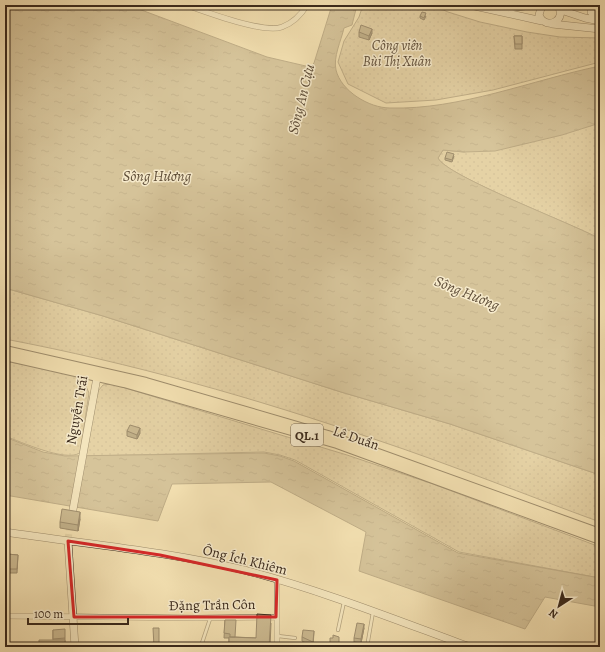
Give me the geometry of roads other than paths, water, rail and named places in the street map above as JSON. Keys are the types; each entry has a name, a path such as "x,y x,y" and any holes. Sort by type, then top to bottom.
{"main road":[{"path":"470,5 495,7 534,5"},
{"path":"542,5 539,12 542,21"},
{"path":"593,5 591,12 599,21"},
{"path":"495,7 552,24 600,29"},
{"path":"552,24 558,20 560,7 585,18 599,21"},
{"name":"Lê Duẩn","path":"5,350 97,373 337,444 600,540"},
{"name":"Lê Duẩn","path":"5,356 169,388 328,434 600,533"},
{"name":"Nguyễn Trãi","path":"72,515 97,373"},
{"name":"Ông Ích Khiêm","path":"5,532 201,562 277,580 373,612 468,647"},
{"path":"68,541 75,647"}],"street":[{"path":"186,5 258,27 271,29 281,28 294,21 307,5"},
{"path":"277,580 277,647"},
{"name":"Đặng Trần Côn","path":"5,616 197,618 210,616 276,617"}],"lane":[{"path":"338,630 344,602"},
{"path":"367,647 373,612"},
{"path":"201,646 210,616"},
{"path":"277,636 295,638"}],"water":[{"name":"Sông Hương","path":"5,5 128,5 267,57 310,67 314,63 332,5 357,5 352,25 344,28 336,54 336,70 344,85 357,97 373,105 390,108 443,104 469,99 600,66 600,123 562,135 495,151 464,152 443,150 438,158 446,166 486,188 600,239 600,475 450,424 341,392 103,316 5,288"},
{"path":"5,437 43,452 65,456 264,453 280,456 294,461 458,553 600,578 600,607 545,597 525,629 359,571 366,532 271,482 172,484 158,521 5,495"}],"tunnel":[{"path":"68,541 70,522"}],"park label":[{"name":"Công viên Bùi Thị Xuân","path":"397,54"}],"water label":[{"name":"Sông An Cựu","path":"301,99"}]}
